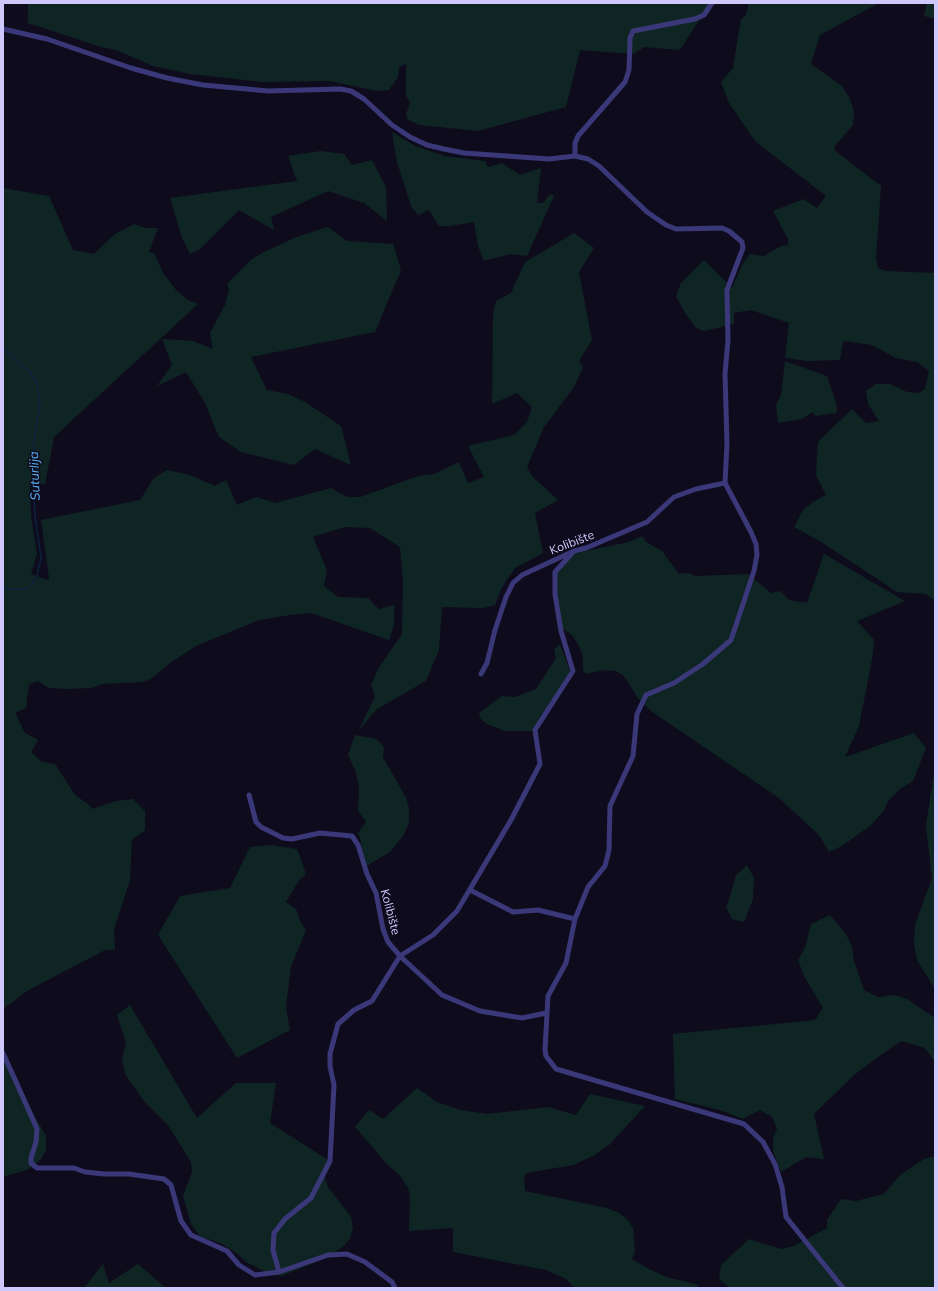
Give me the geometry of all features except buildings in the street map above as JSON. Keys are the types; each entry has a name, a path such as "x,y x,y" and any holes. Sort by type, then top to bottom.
{"street":[{"path":"575,156 575,143 578,136 624,82 629,70 630,38 634,32 695,19 704,15 712,3"},
{"path":"3,29 47,38 131,68 167,78 203,85 268,91 340,89 351,91 364,99 392,125 410,137 427,145 444,150 464,153 549,159 575,156 588,159 599,166 647,212 666,225 676,229 722,228 729,231 742,242 742,248 727,290 728,340 725,374 727,444 725,483 756,544 757,555 754,571 731,640 703,664 674,683 652,691 643,698 636,714 633,756 610,806 609,850 605,866 588,887 575,919 566,962 548,996 545,1050 546,1056 556,1068 744,1124 763,1142 775,1164 782,1187 786,1217 843,1288"},
{"name":"Kolibište","path":"481,674 487,662 495,630 506,597 513,583 522,575 574,551 586,548 646,522 674,496 696,489 725,483"},
{"path":"279,1272 274,1250 274,1233 285,1219 311,1198 330,1161 334,1085 330,1066 330,1054 338,1024 354,1010 372,1000 400,956 433,935 457,911 511,820 540,764 536,730 573,671 561,631 555,594 555,572 574,551"},
{"name":"Kolibište","path":"249,795 256,822 261,827 283,838 292,839 320,833 352,836 358,845 367,874 376,893 383,929 388,942 400,956 442,995 480,1010 522,1018 546,1013"},
{"path":"470,890 513,912 538,910 575,919"},
{"path":"3,1053 37,1129 36,1142 30,1158 31,1163 37,1168 74,1168 97,1173 129,1174 164,1179 170,1185 182,1221 191,1236 227,1251 239,1265 255,1275 279,1272 328,1255 347,1254 365,1262 392,1282 395,1288"}],"green space":[{"path":"28,3 710,3 680,50 644,47 634,54 580,50 566,107 478,131 420,125 408,120 406,114 410,103 406,96 406,64 399,67 398,77 389,90 377,91 330,81 263,82 190,74 153,66 116,50 101,47 28,23"},
{"path":"749,3 879,3 820,35 811,64 842,86 850,99 854,112 853,125 835,146 834,150 881,186 876,258 878,268 885,271 935,273 935,601 926,594 897,592 823,543 794,527 803,510 813,502 826,495 816,475 818,442 852,409 866,423 879,421 868,404 866,391 876,384 890,384 907,392 919,393 925,389 929,371 917,362 896,358 872,345 843,341 840,360 808,361 785,358 789,323 751,310 734,313 734,324 704,331 696,328 685,313 676,296 681,283 704,260 732,288 742,265 750,254 764,256 781,246 788,245 788,239 773,211 803,199 817,208 826,196 755,141 729,103 721,82 733,68 741,19 746,15"},
{"path":"927,3 935,3 935,19 924,16"},
{"path":"392,132 415,146 445,156 485,161 488,167 502,163 520,175 541,168 537,203 543,203 550,194 554,196 527,256 510,254 484,261 478,246 474,222 450,226 439,226 429,210 418,215 411,206 397,162"},
{"path":"321,151 344,154 352,165 372,160 386,187 387,221 364,203 328,191 271,217 274,230 239,210 200,249 190,254 182,238 170,198 297,181 288,156"},
{"path":"3,188 49,196 73,250 94,254 115,234 134,224 145,228 158,228 149,252 154,253 163,273 176,290 188,300 198,304 54,437 45,484 30,485 31,516 37,554 31,574 48,580 49,578 41,520 140,500 154,478 167,470 190,475 215,486 226,480 237,505 256,497 275,503 331,488 347,497 360,497 418,476 434,474 459,462 468,483 484,477 468,446 514,435 527,422 532,407 517,393 492,404 493,314 496,301 511,293 525,262 574,233 594,248 579,272 592,340 579,361 583,367 574,387 544,427 527,467 532,476 558,500 535,513 543,553 515,568 502,587 495,605 483,608 442,607 439,650 426,681 377,709 359,730 375,696 371,685 378,669 402,634 403,580 400,547 370,528 345,527 313,537 327,570 324,586 338,597 368,598 379,609 394,605 394,625 389,640 311,613 290,615 259,620 196,646 170,663 151,679 143,682 102,684 91,688 67,689 49,688 38,681 29,684 26,708 15,713 25,733 38,740 31,752 42,762 55,764 75,795 88,804 92,809 116,801 133,799 145,811 145,830 132,840 130,880 114,929 115,950 105,950 27,991 3,1009"},
{"path":"328,227 347,241 393,244 401,270 375,332 251,357 267,390 288,394 305,402 341,426 351,465 315,449 294,465 241,452 219,437 205,403 186,372 157,386 172,365 162,339 193,341 213,349 210,333 225,305 229,289 227,284 252,259 264,252 299,236"},
{"path":"785,361 827,376 836,403 837,413 815,416 813,412 802,419 778,423 776,405 781,395"},
{"path":"642,536 646,542 662,551 679,574 689,573 695,576 748,574 771,593 780,591 789,600 807,603 824,554 905,601 857,621 874,640 872,659 859,726 845,757 914,733 926,748 913,781 900,789 889,800 883,812 870,826 842,846 829,852 819,835 779,798 651,711 638,698 624,676 616,671 605,670 586,674 583,670 583,657 579,646 572,635 562,628 554,572 564,561 576,553 629,542"},
{"path":"560,644 570,671 533,731 505,731 487,724 481,719 479,713 502,696 515,697 536,689 556,658 554,649"},
{"path":"355,735 376,739 384,747 383,757 406,798 409,808 409,822 403,836 390,852 366,866 360,849 361,841 358,833 366,822 358,810 359,788 356,772 348,755"},
{"path":"935,767 935,989 917,960 914,944 915,925 932,878 926,825"},
{"path":"272,845 297,849 306,874 299,880 286,902 296,909 300,921 306,930 291,967 286,1007 290,1030 237,1058 158,935 180,896 230,888 250,847"},
{"path":"747,865 754,878 753,899 744,922 732,919 726,907 736,875"},
{"path":"830,915 846,934 852,947 854,961 864,990 878,997 894,995 907,999 935,1018 935,1062 925,1048 901,1041 875,1059 854,1075 814,1114 824,1159 806,1157 781,1172 773,1151 773,1138 777,1129 772,1117 760,1110 743,1119 720,1110 675,1099 673,1034 815,1020 823,1008 804,976 798,960 805,948 811,924"},
{"path":"130,1005 197,1118 236,1083 276,1083 270,1123 328,1160 325,1179 328,1187 351,1217 353,1228 350,1238 344,1246 324,1259 281,1276 270,1274 246,1262 238,1254 222,1244 201,1238 191,1224 183,1196 192,1172 191,1162 168,1125 144,1101 125,1074 122,1059 126,1043 117,1015"},
{"path":"3,1048 34,1115 46,1136 46,1150 41,1159 29,1169 3,1177"},
{"path":"417,1088 437,1102 460,1110 487,1114 548,1107 576,1115 590,1094 645,1106 609,1145 593,1156 573,1165 527,1173 524,1176 525,1191 607,1208 619,1213 628,1220 633,1228 635,1252 632,1259 666,1277 699,1285 695,1288 575,1288 566,1279 546,1270 453,1252 453,1228 409,1231 410,1196 408,1188 401,1177 387,1164 355,1127 369,1110 383,1119"},
{"path":"935,1156 935,1288 730,1288 719,1279 721,1265 749,1239 781,1249 794,1246 827,1228 827,1220 841,1199 856,1201 884,1194 900,1175 924,1159"},
{"path":"103,1264 109,1283 138,1264 166,1288 84,1288"}],"waterway":[{"name":"Suturlija","path":"3,349 29,371 37,383 40,403 34,442 33,478 35,516 41,558 37,576 32,585 26,589 3,589"}]}
